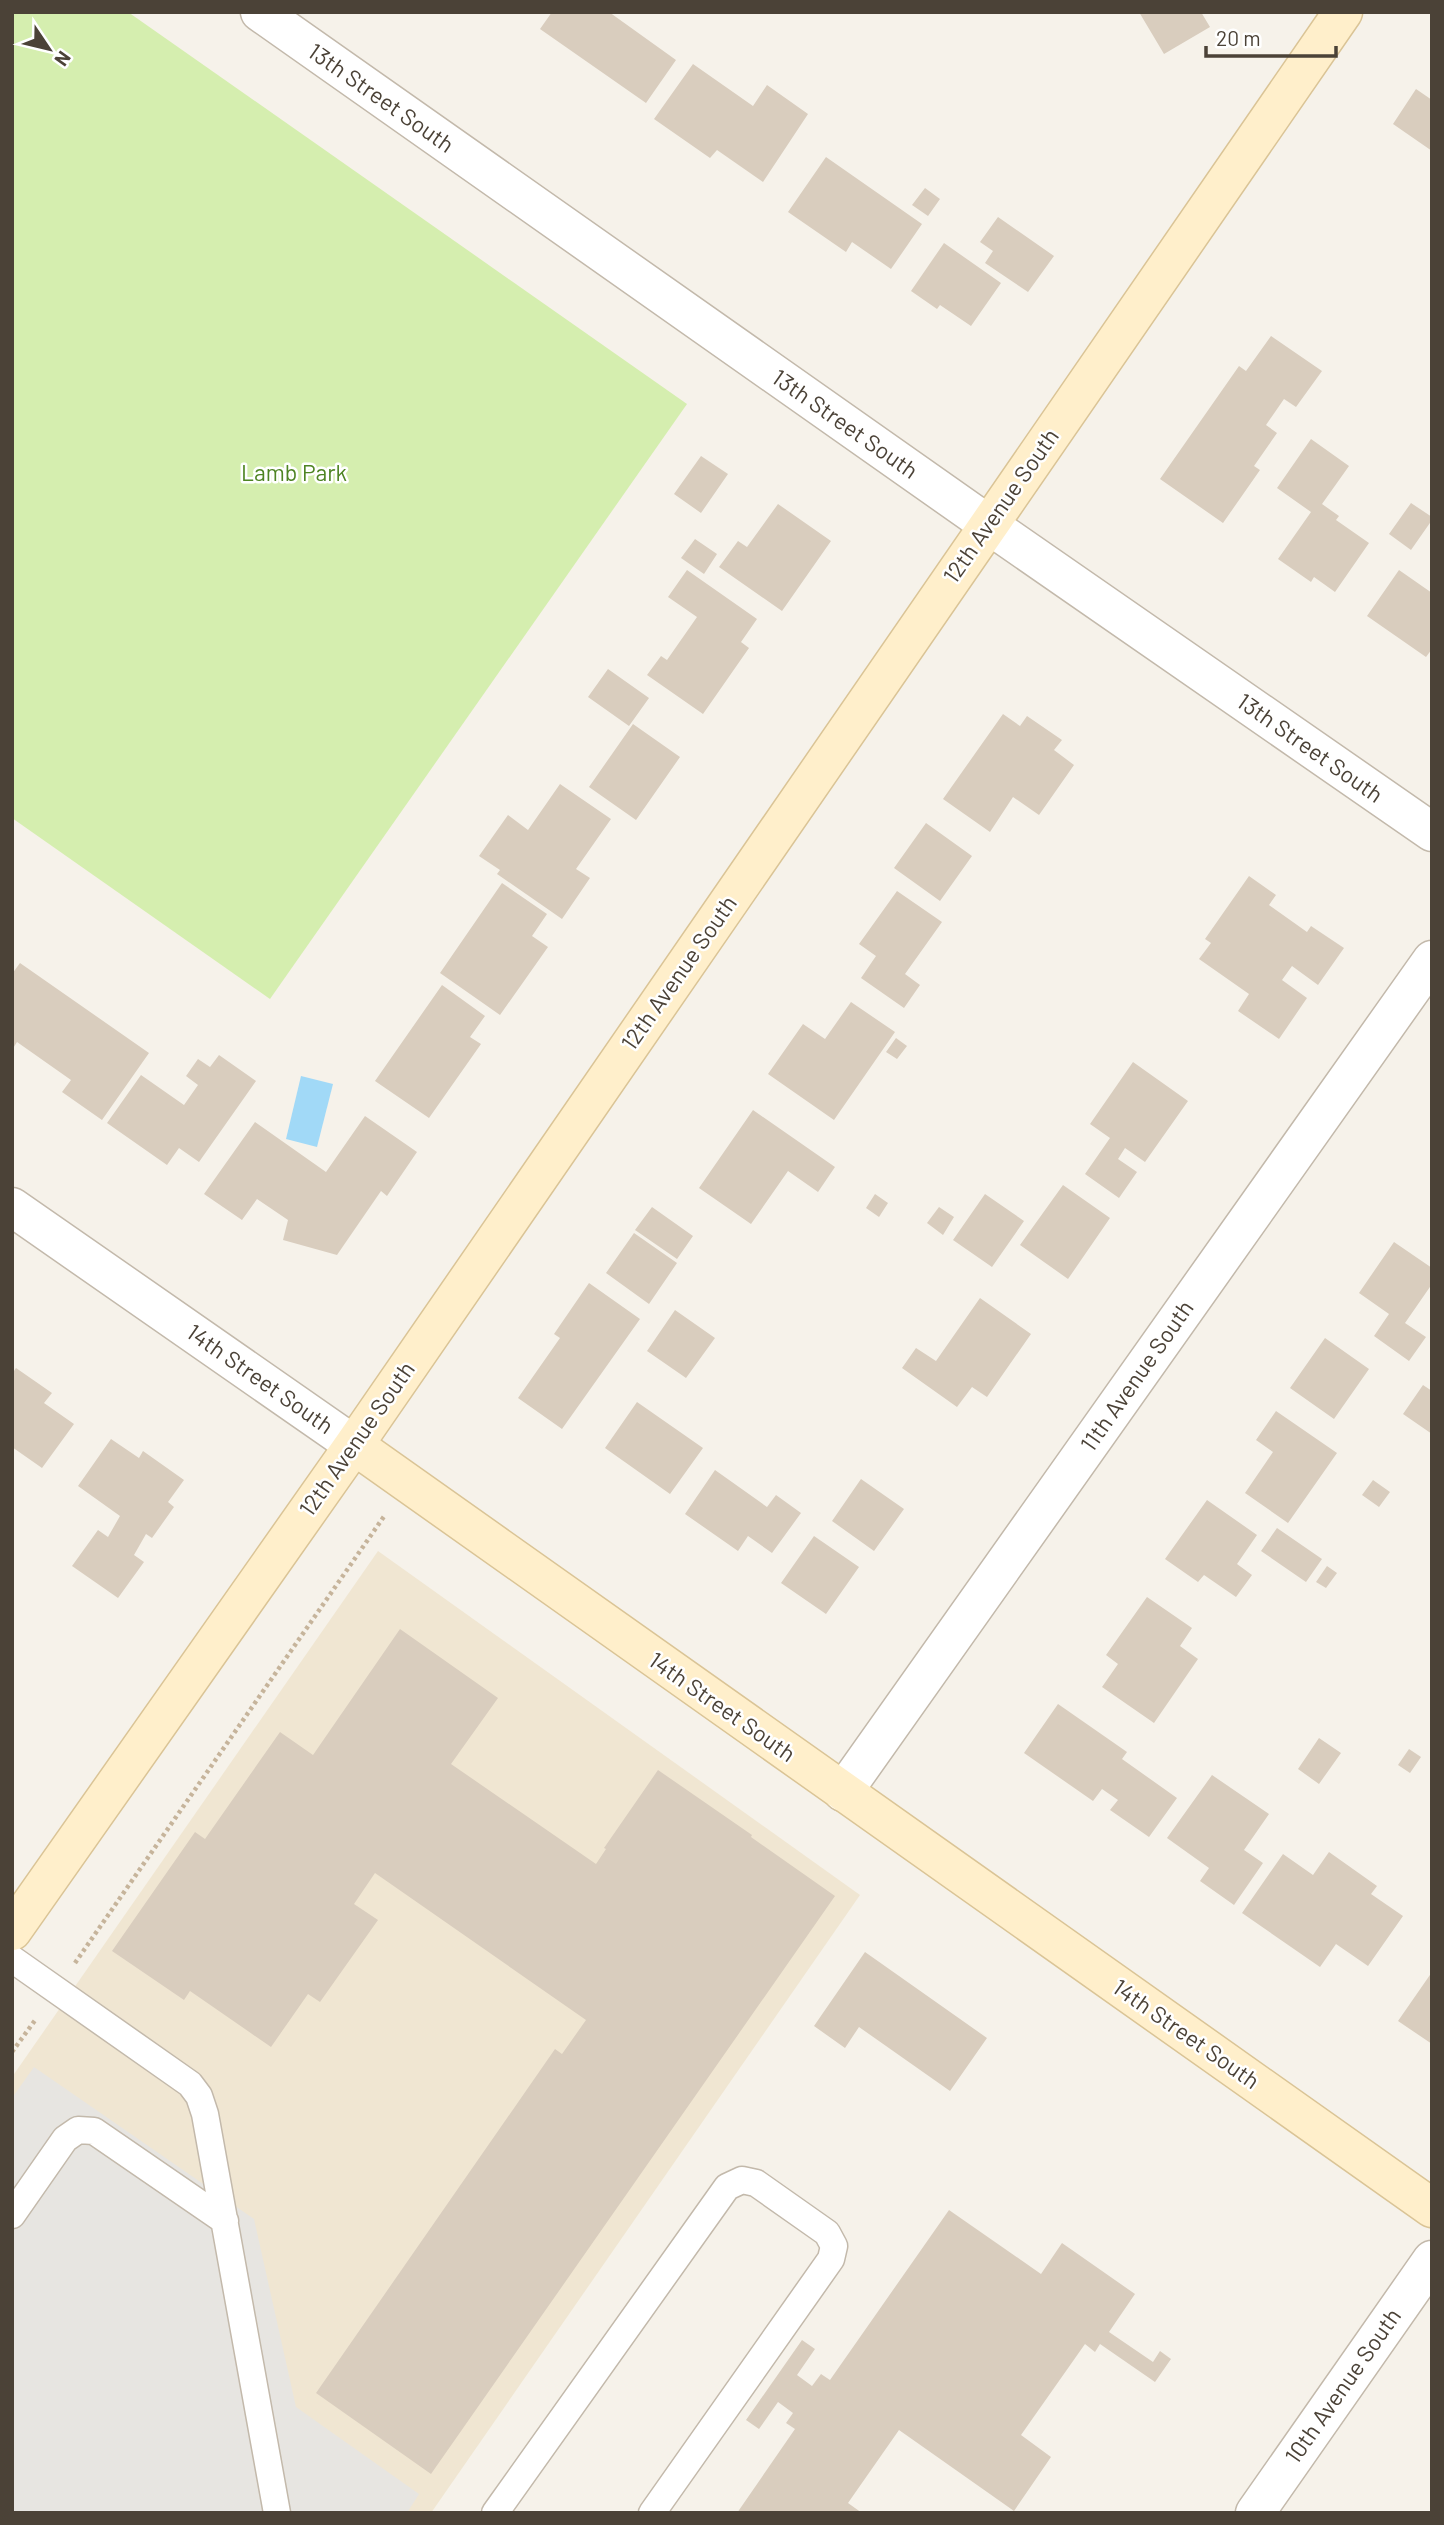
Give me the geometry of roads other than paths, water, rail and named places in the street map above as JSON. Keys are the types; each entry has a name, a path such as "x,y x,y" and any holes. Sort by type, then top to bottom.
{"street":[{"name":"13th Street South","path":"260,12 989,525 1432,832"},
{"name":"12th Avenue South","path":"12,1931 354,1445 1343,12"},
{"name":"11th Avenue South","path":"843,1792 1432,960"},
{"name":"14th Street South","path":"12,1207 354,1445 1432,2208"},
{"name":"10th Avenue South","path":"1255,2513 1432,2260"}],"lane":[{"path":"12,1959 190,2084 198,2096 205,2114 277,2513"},
{"path":"12,2215 65,2139 78,2130 94,2131 225,2221"},
{"path":"495,2513 727,2187 742,2180 756,2183 827,2233 834,2246 831,2259 652,2513"}],"water":[{"path":"301,1076 333,1084 317,1147 286,1139"}],"park label":[{"name":"Lamb Park","path":"294,473"}]}
